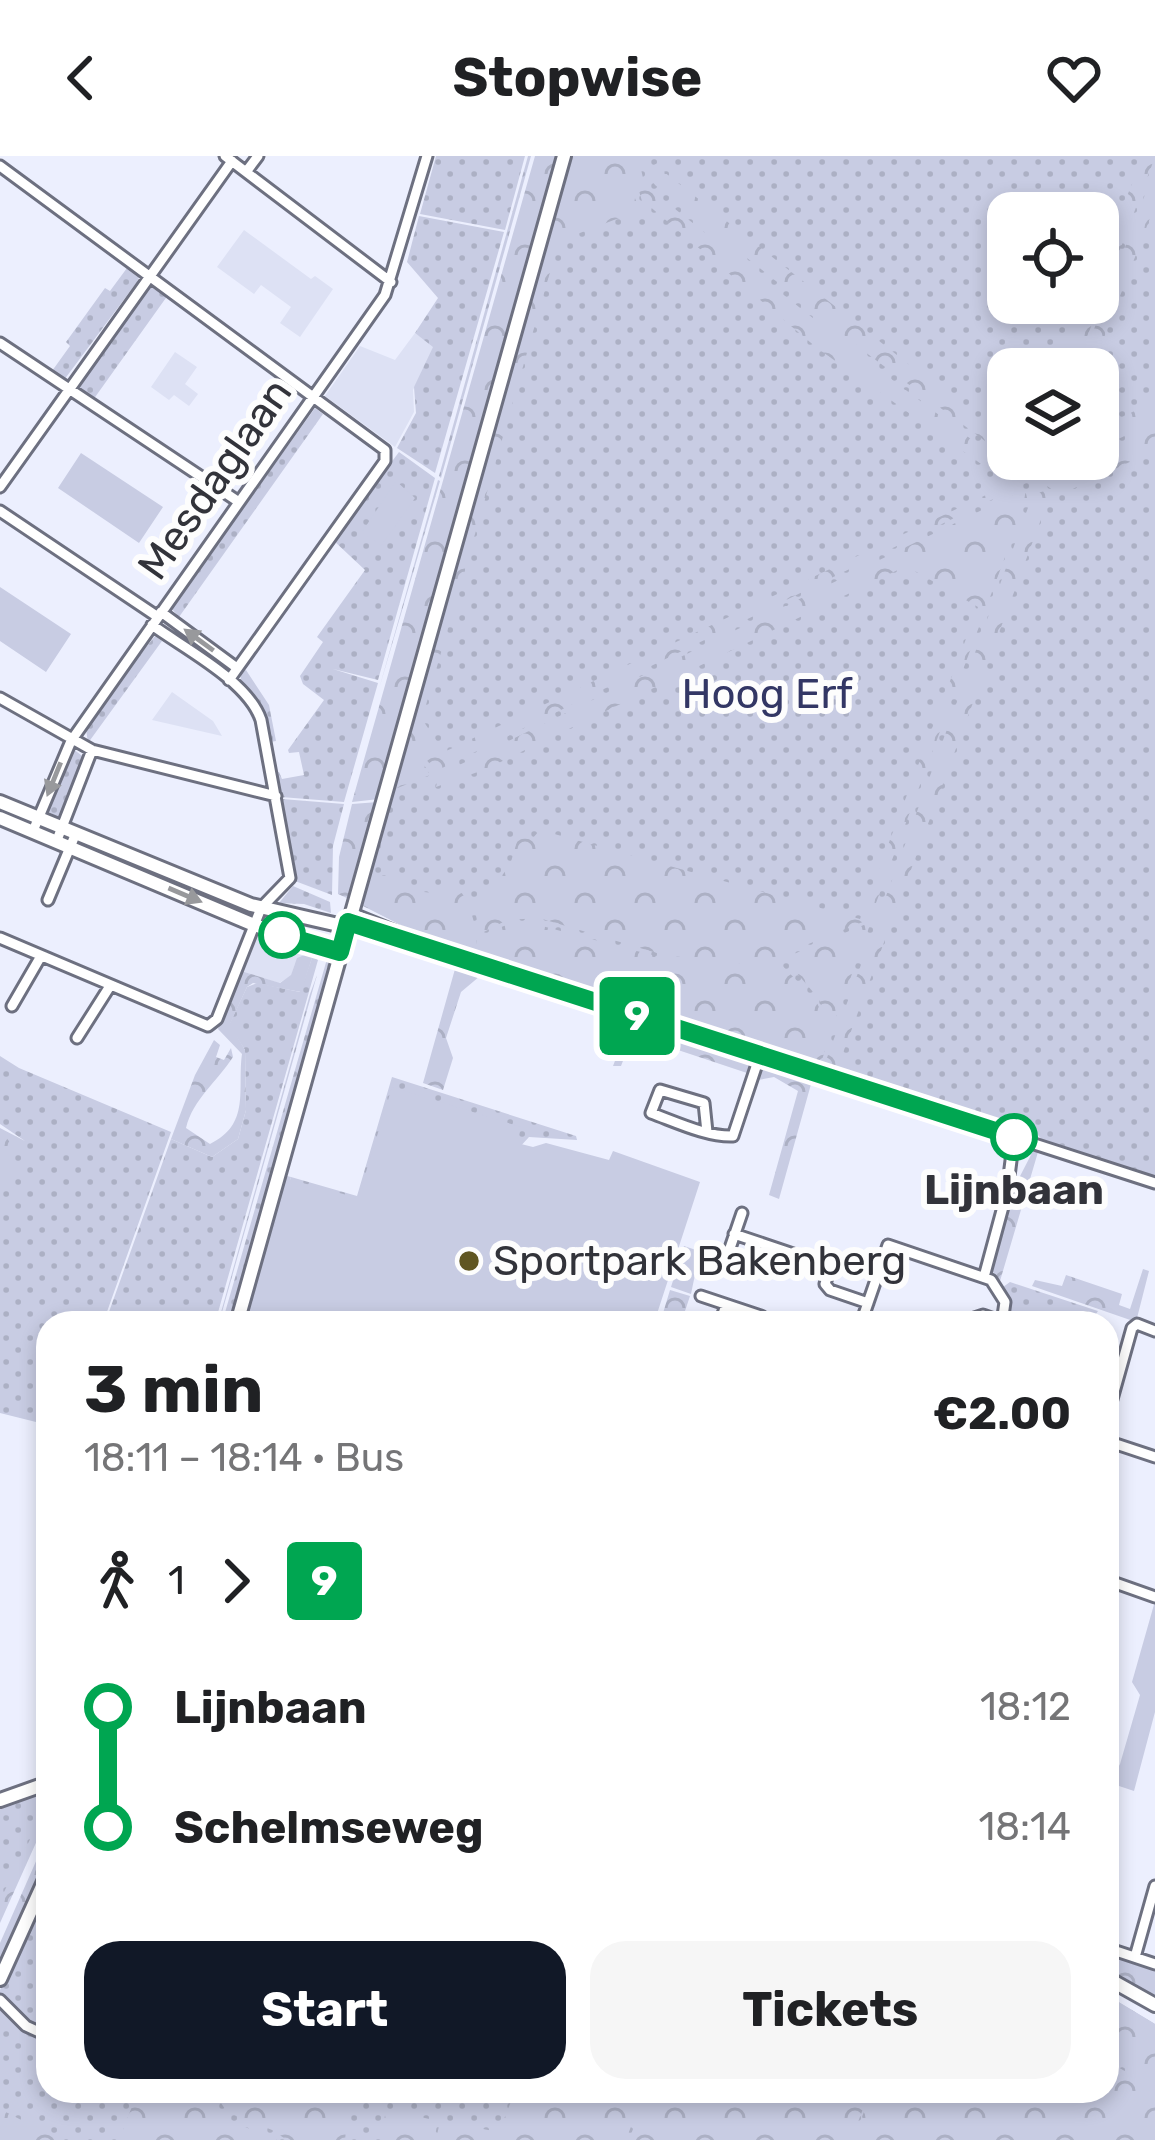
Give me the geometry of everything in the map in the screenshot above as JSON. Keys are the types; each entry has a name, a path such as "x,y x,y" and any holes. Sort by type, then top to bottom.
{"main road":[{"path":"240,1311 564,156"},
{"path":"0,802 59,834 260,908 314,919 348,920"},
{"path":"0,818 35,824"},
{"path":"74,840 254,925 340,952"},
{"path":"0,1801 36,1788"},
{"path":"0,1979 36,1900"},
{"path":"1119,1985 1155,2005"}],"street":[{"path":"246,172 258,156"},
{"name":"Mesdaglaan","path":"35,824 71,741 391,282 427,156"},
{"path":"0,487 229,159 391,282"},
{"path":"0,166 385,450 385,460 229,680"},
{"path":"0,343 239,502"},
{"path":"0,511 237,668"},
{"path":"0,938 212,1025 260,908 292,873 257,708 246,693 157,618"},
{"path":"0,698 92,750 276,796"},
{"path":"59,834 92,750"},
{"path":"48,900 74,840"},
{"path":"308,944 316,935 314,919"},
{"path":"348,920 396,929 417,943 1155,1183"},
{"path":"12,1006 41,956"},
{"path":"76,1038 110,986"},
{"path":"707,1132 704,1103 660,1090 651,1113 707,1132 726,1138 738,1130 760,1055"},
{"path":"984,1277 1007,1192 1014,1137"},
{"path":"728,1255 742,1214"},
{"path":"734,1234 826,1265 825,1283 830,1290 868,1303"},
{"path":"865,1311 888,1244 994,1282 1004,1297 1003,1311"},
{"path":"700,1296 743,1311"},
{"path":"724,1311 727,1304"},
{"path":"1119,1374 1132,1328 1137,1324 1155,1330"},
{"path":"1119,1445 1155,1457"},
{"path":"1119,1584 1155,1597"},
{"path":"1136,1957 1155,1886"},
{"path":"1119,1952 1155,1964"},
{"path":"0,2000 36,2031"}],"shaded area":[{"path":"244,230 311,279 315,276 333,289 300,337 280,323 291,307 261,285 254,294 217,267"},
{"path":"415,333 434,346 413,390 414,412 395,447 325,396 360,346 395,360"},
{"path":"175,352 197,367 185,384 198,394 189,406 151,387"},
{"path":"172,692 213,721 222,736 152,720"},
{"path":"259,933 311,954 279,983 241,971"}],"green space":[{"path":"436,156 525,156 505,230 420,214"},
{"path":"531,156 441,478 439,476"},
{"path":"535,156 559,156 379,799 352,802"},
{"name":"Hoog Erf","path":"569,156 1155,156 1155,1178 1044,1142 1037,1134 1024,1130 1021,1135 825,1072 823,1066 789,1052 783,1054 429,939 359,904"},
{"path":"569,156 638,156 643,178 634,196 640,210 559,241 422,719 444,752 986,495 1001,480 1028,482 436,771 405,735"},
{"path":"1143,156 1155,157 1119,252 1119,216"},
{"path":"658,163 987,425 987,442 655,185 647,173"},
{"path":"1155,168 1155,205 1119,299 1119,263"},
{"path":"646,186 987,451 987,468 817,348 648,205 644,208 639,191"},
{"path":"419,216 504,232 435,473 397,448 416,413 414,387 433,347 415,333 438,298 407,262"},
{"path":"127,268 139,277 137,282 64,380 52,371 70,346 66,342 105,288 110,291"},
{"path":"153,284 168,295 93,400 78,389 79,381"},
{"path":"1077,324 1092,324 1083,348 1068,348"},
{"path":"1096,324 1109,324 1100,348 1087,348"},
{"path":"1155,401 1155,421 1119,439 1119,419"},
{"path":"315,408 323,414 179,617 171,608"},
{"path":"1155,426 1155,450 1119,467 1119,444"},
{"path":"399,452 435,478 378,680 333,669 378,683 344,802 281,797 276,772 282,779 304,775 299,752 288,750 324,700 300,676 323,642 317,637 365,570 333,540"},
{"path":"81,453 163,507 139,543 58,488"},
{"path":"438,480 440,481 379,689"},
{"path":"1047,480 1092,480 1060,495 1047,486"},
{"path":"396,481 415,498 381,546 362,532"},
{"path":"1025,489 1027,498 870,919 779,956 754,961 667,956 539,918 507,920 480,934 475,911 510,865 518,838 532,839 540,830 860,919 978,607 906,566 486,769 436,787 448,771"},
{"path":"1045,491 1054,496 1046,506 837,1069 824,1066 1033,494"},
{"path":"0,587 71,634 46,672 0,641"},
{"path":"155,636 162,641 88,743 86,729 93,715"},
{"path":"246,670 269,705 276,741 270,742 262,710 241,680 240,673"},
{"path":"404,739 430,775 390,791"},
{"path":"73,749 85,758 63,813 57,817 45,810"},
{"path":"282,799 344,804 333,846 332,895 295,881"},
{"path":"378,802 349,899 338,894 339,857 352,804"},
{"path":"84,841 248,912 240,914 82,847"},
{"path":"399,875 415,891 442,894 452,881 472,914 477,952 429,940 359,903 366,876"},
{"path":"293,886 330,902 331,913 304,904 279,903"},
{"path":"523,921 667,959 755,964 777,960 816,1001 831,1032 820,1066 483,954 491,934"},
{"path":"871,922 831,1026 819,999 784,958"},
{"path":"313,955 318,960 218,1311 109,1311 171,1139 212,1157 238,1139 246,1110 245,1050 229,1025 247,987 257,983 300,992"},
{"path":"313,955 301,992 253,983 230,1024 245,1050 246,1110 238,1139 212,1157 171,1139 214,1040 220,1045 216,1057 224,1060 231,1048 233,1057 200,1099 186,1128 210,1144 223,1136 237,1116 242,1054 218,1029 241,971 280,983 291,975 297,958"},
{"path":"327,959 332,967 235,1311 225,1311"},
{"path":"455,969 480,976 461,992 446,1038 453,1058 443,1090 423,1083"},
{"path":"317,975 221,1311 310,994"},
{"path":"635,1020 754,1058 750,1074 633,1035 621,1066 613,1066 629,1024"},
{"path":"0,1056 171,1132 107,1311 36,1311 36,1422 0,1413 0,1128 25,1141 0,1124"},
{"path":"763,1061 813,1077 779,1199 769,1195 798,1091 774,1077 758,1080 755,1077"},
{"path":"392,1077 577,1140 529,1137 518,1149 392,1231 282,1208 291,1177 357,1196"},
{"name":"Sportpark Bakenberg","path":"392,1087 521,1127 517,1143 533,1147 546,1143 609,1160 613,1151 700,1182 658,1311 250,1311 288,1179 358,1198"},
{"path":"0,1132 13,1152 4,1189 0,1186"},
{"path":"1033,1151 1038,1152 1000,1281 992,1271 1017,1182"},
{"path":"283,1175 291,1177 252,1311 243,1311"},
{"path":"684,1246 705,1253 697,1265 691,1294 671,1287"},
{"path":"1143,1269 1149,1271 1136,1322 1119,1316 1119,1311 1104,1311 1032,1286 1035,1280 1062,1286 1066,1275 1122,1294 1119,1305 1130,1309"},
{"path":"1010,1282 1098,1311 1009,1311 1003,1287"},
{"path":"670,1290 690,1296 685,1311 664,1311"},
{"path":"1155,1601 1155,1712 1134,1791 1119,1786 1119,1766 1140,1695 1132,1682"},
{"path":"36,1792 36,1831 0,1914 0,1804"},
{"path":"36,1827 36,1843 0,1923 0,1900"},
{"path":"36,1861 36,1889 0,1969 0,1943"},
{"path":"36,1910 36,2103 1119,2103 1119,2002 1155,2024 1155,2140 0,2140 0,1990"},
{"path":"1119,1955 1155,1967 1155,2000 1119,1979"},
{"path":"1119,2002 1155,2024 1155,2085 1119,2065"},
{"path":"1119,2068 1155,2088 1155,2140 853,2140 867,2103 1119,2103"},
{"path":"133,2103 203,2103 277,2140 119,2140"},
{"path":"221,2103 349,2103 345,2140 287,2140 227,2112"},
{"path":"510,2103 640,2103 626,2140 436,2140 440,2121 499,2132"},
{"path":"643,2103 865,2103 851,2140 629,2140"},
{"path":"0,2109 60,2140 0,2140"},
{"path":"386,2109 438,2121 434,2140 381,2140"}],"bus line":[{"name":"9","path":"282,935 340,952 348,922 1014,1137"}],"place":[{"name":"Lijnbaan","path":"1014,1137"},
{"name":"Sportpark Bakenberg","path":"469,1261"}]}
